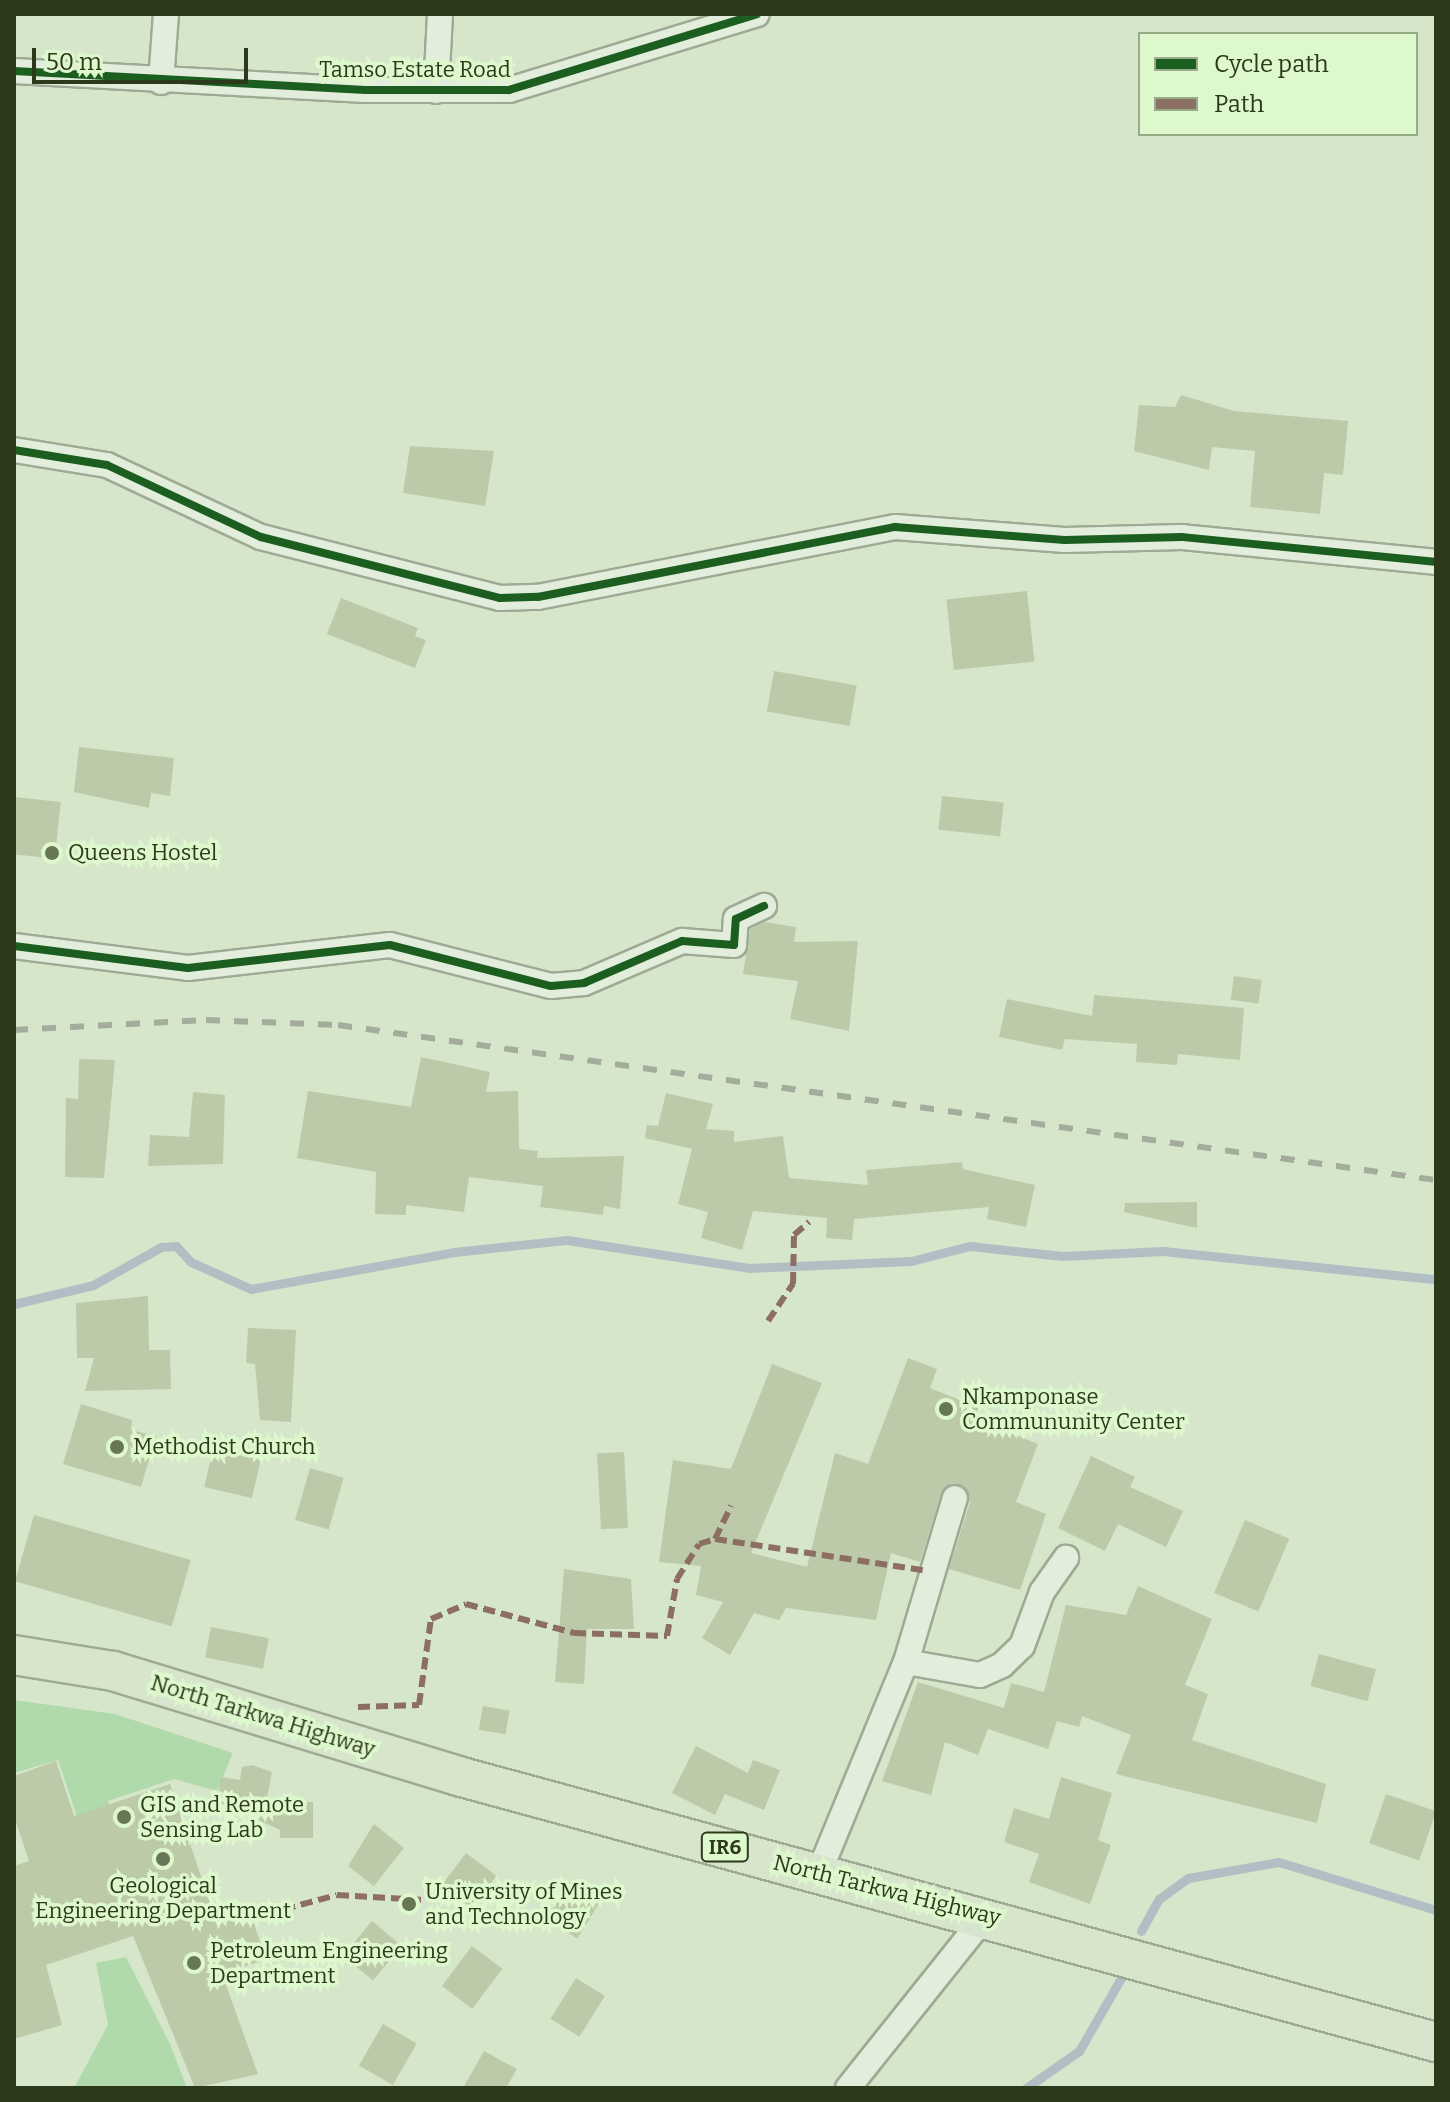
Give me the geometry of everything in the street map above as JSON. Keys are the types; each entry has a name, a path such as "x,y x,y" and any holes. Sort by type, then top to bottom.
{"main road":[{"name":"North Tarkwa Highway","path":"14,1655 113,1671 818,1875 986,1915 1436,2042"}],"street":[{"path":"161,82 166,14"},
{"path":"436,91 440,14"},
{"name":"Tamso Estate Road","path":"14,71 161,82 436,91 535,84 757,14"},
{"path":"14,450 107,465 261,537 500,598 538,597 895,527 1065,540 1182,537 1436,562"},
{"path":"14,946 188,968 390,945 551,986 584,983 682,941 734,945 736,919 764,906"},
{"path":"818,1875 906,1662 955,1498"},
{"path":"906,1662 980,1675 1002,1665 1022,1646 1042,1592 1066,1558"},
{"path":"848,2088 986,1915"}],"green space":[{"path":"14,1700 115,1714 233,1753 217,1791 174,1779 108,1801 141,1902 109,1912 58,1760 14,1773"},
{"path":"126,1957 170,2044 187,2088 74,2088 108,2025 96,1963"}],"building":[{"path":"1181,395 1234,411 1348,421 1343,475 1324,473 1320,514 1250,507 1255,451 1212,447 1209,470 1134,451 1139,405 1175,407"},
{"path":"410,446 494,451 485,506 403,493"},
{"path":"1027,591 1034,662 954,670 946,599"},
{"path":"341,598 418,628 415,636 426,640 415,668 327,634"},
{"path":"774,671 857,686 850,726 767,711"},
{"path":"79,747 174,758 170,796 151,793 149,808 74,792"},
{"path":"942,796 1004,802 1000,836 938,830"},
{"path":"14,797 61,802 55,859 14,854"},
{"path":"765,922 796,927 794,942 858,941 849,1031 790,1019 798,981 743,974 750,929"},
{"path":"1234,976 1262,980 1258,1004 1231,1000"},
{"path":"1094,995 1244,1008 1240,1060 1178,1054 1177,1065 1136,1062 1137,1044 1065,1039 1062,1050 999,1037 1007,999 1092,1016"},
{"path":"421,1057 490,1072 486,1092 518,1091 519,1149 538,1151 537,1158 624,1156 620,1209 604,1206 603,1215 540,1207 543,1186 469,1177 464,1212 406,1205 406,1215 375,1214 376,1172 297,1158 308,1091 411,1107"},
{"path":"79,1059 115,1060 104,1178 65,1177 66,1098 78,1099"},
{"path":"193,1092 225,1095 223,1164 148,1166 150,1135 189,1137"},
{"path":"666,1093 713,1104 706,1129 734,1131 734,1142 783,1136 789,1178 868,1185 866,1170 962,1162 963,1169 1035,1185 1026,1227 987,1219 989,1207 854,1219 852,1240 826,1238 827,1218 753,1211 742,1250 701,1238 708,1212 678,1204 692,1149 645,1138 647,1125 658,1126"},
{"path":"1197,1202 1197,1228 1124,1212 1125,1203"},
{"path":"148,1296 149,1350 170,1350 171,1389 85,1391 94,1358 77,1358 76,1303"},
{"path":"248,1328 296,1330 291,1422 260,1420 255,1364 246,1363"},
{"path":"908,1358 937,1369 930,1388 980,1408 975,1420 1038,1444 1016,1502 1046,1514 1020,1590 949,1569 970,1502 965,1487 952,1483 941,1494 920,1562 891,1553 876,1620 786,1608 779,1620 754,1613 730,1655 702,1638 723,1602 696,1595 701,1566 659,1562 673,1460 731,1469 772,1364 822,1383 751,1553 807,1567 835,1453 868,1464"},
{"path":"81,1404 132,1420 131,1430 156,1436 141,1487 63,1464"},
{"path":"213,1449 261,1460 252,1498 204,1487"},
{"path":"624,1452 628,1528 601,1529 597,1453"},
{"path":"1091,1456 1135,1477 1130,1487 1183,1511 1166,1547 1118,1524 1105,1551 1058,1528"},
{"path":"310,1468 344,1478 329,1530 295,1520"},
{"path":"34,1515 191,1560 172,1626 15,1581"},
{"path":"1245,1520 1289,1539 1258,1611 1214,1593"},
{"path":"564,1569 631,1579 634,1629 587,1629 584,1684 555,1682"},
{"path":"1138,1586 1212,1619 1185,1685 1208,1694 1192,1740 1326,1784 1317,1823 1116,1774 1131,1735 1082,1716 1079,1727 1057,1721 1048,1749 988,1729 978,1755 945,1742 931,1795 882,1781 918,1682 1004,1708 1011,1683 1044,1692 1066,1605 1126,1615"},
{"path":"211,1627 269,1638 263,1669 205,1657"},
{"path":"1319,1654 1376,1669 1367,1701 1310,1686"},
{"path":"483,1706 510,1711 505,1734 479,1730"},
{"path":"696,1746 748,1773 753,1760 780,1770 764,1810 725,1794 715,1815 672,1793"},
{"path":"56,1761 74,1816 170,1784 216,1921 249,1909 266,1959 222,1974 258,2074 195,2088 133,1936 46,1965 62,2025 14,2039 14,1866 29,1861 14,1816 14,1776"},
{"path":"252,1765 272,1772 266,1803 313,1802 313,1838 280,1838 280,1830 217,1801 221,1777 240,1780 242,1767"},
{"path":"1061,1777 1112,1793 1098,1840 1111,1845 1090,1904 1029,1882 1039,1854 1004,1842 1014,1808 1049,1819"},
{"path":"1386,1794 1436,1811 1419,1860 1369,1843"},
{"path":"374,1824 404,1848 374,1886 348,1866"},
{"path":"466,1853 496,1876 470,1910 440,1887"},
{"path":"570,1882 601,1901 577,1938 547,1919"},
{"path":"372,1921 402,1946 373,1981 343,1955"},
{"path":"472,1946 502,1969 472,2009 442,1986"},
{"path":"576,1978 605,1996 579,2037 551,2019"},
{"path":"383,2024 417,2044 393,2085 359,2066"},
{"path":"484,2051 517,2069 506,2088 463,2088"}],"waterway":[{"path":"14,1304 93,1285 161,1247 176,1246 191,1262 251,1289 454,1252 567,1240 749,1268 911,1261 970,1246 1062,1256 1163,1251 1436,1279"},
{"path":"1141,1931 1159,1899 1188,1878 1279,1862 1436,1910"},
{"path":"1026,2088 1079,2051 1127,1968"}],"railway":[{"path":"14,1030 206,1020 338,1025 1436,1180"}],"marked path":[{"path":"768,1321 793,1284 794,1235 809,1222"},
{"path":"358,1707 419,1705 431,1619 466,1604 574,1633 667,1636 677,1579 699,1544 715,1539 731,1506"},
{"path":"715,1539 929,1571"},
{"path":"266,1914 337,1895 424,1900"}],"cycle path":[{"path":"14,71 365,90 509,90 757,14"},
{"path":"14,450 107,465 261,537 500,598 538,597 895,527 1065,540 1182,537 1436,562"},
{"path":"14,946 188,968 390,945 551,986 584,983 682,941 734,945 736,919 764,906"}],"place":[{"name":"Queens Hostel","path":"52,853"},
{"name":"Nkamponase Commununity Center","path":"946,1409"},
{"name":"Methodist Church","path":"117,1447"},
{"name":"GIS and Remote Sensing Lab","path":"124,1817"},
{"name":"Geological Engineering Department","path":"163,1859"},
{"name":"University of Mines and Technology","path":"409,1904"},
{"name":"Petroleum Engineering Department","path":"194,1963"}]}
